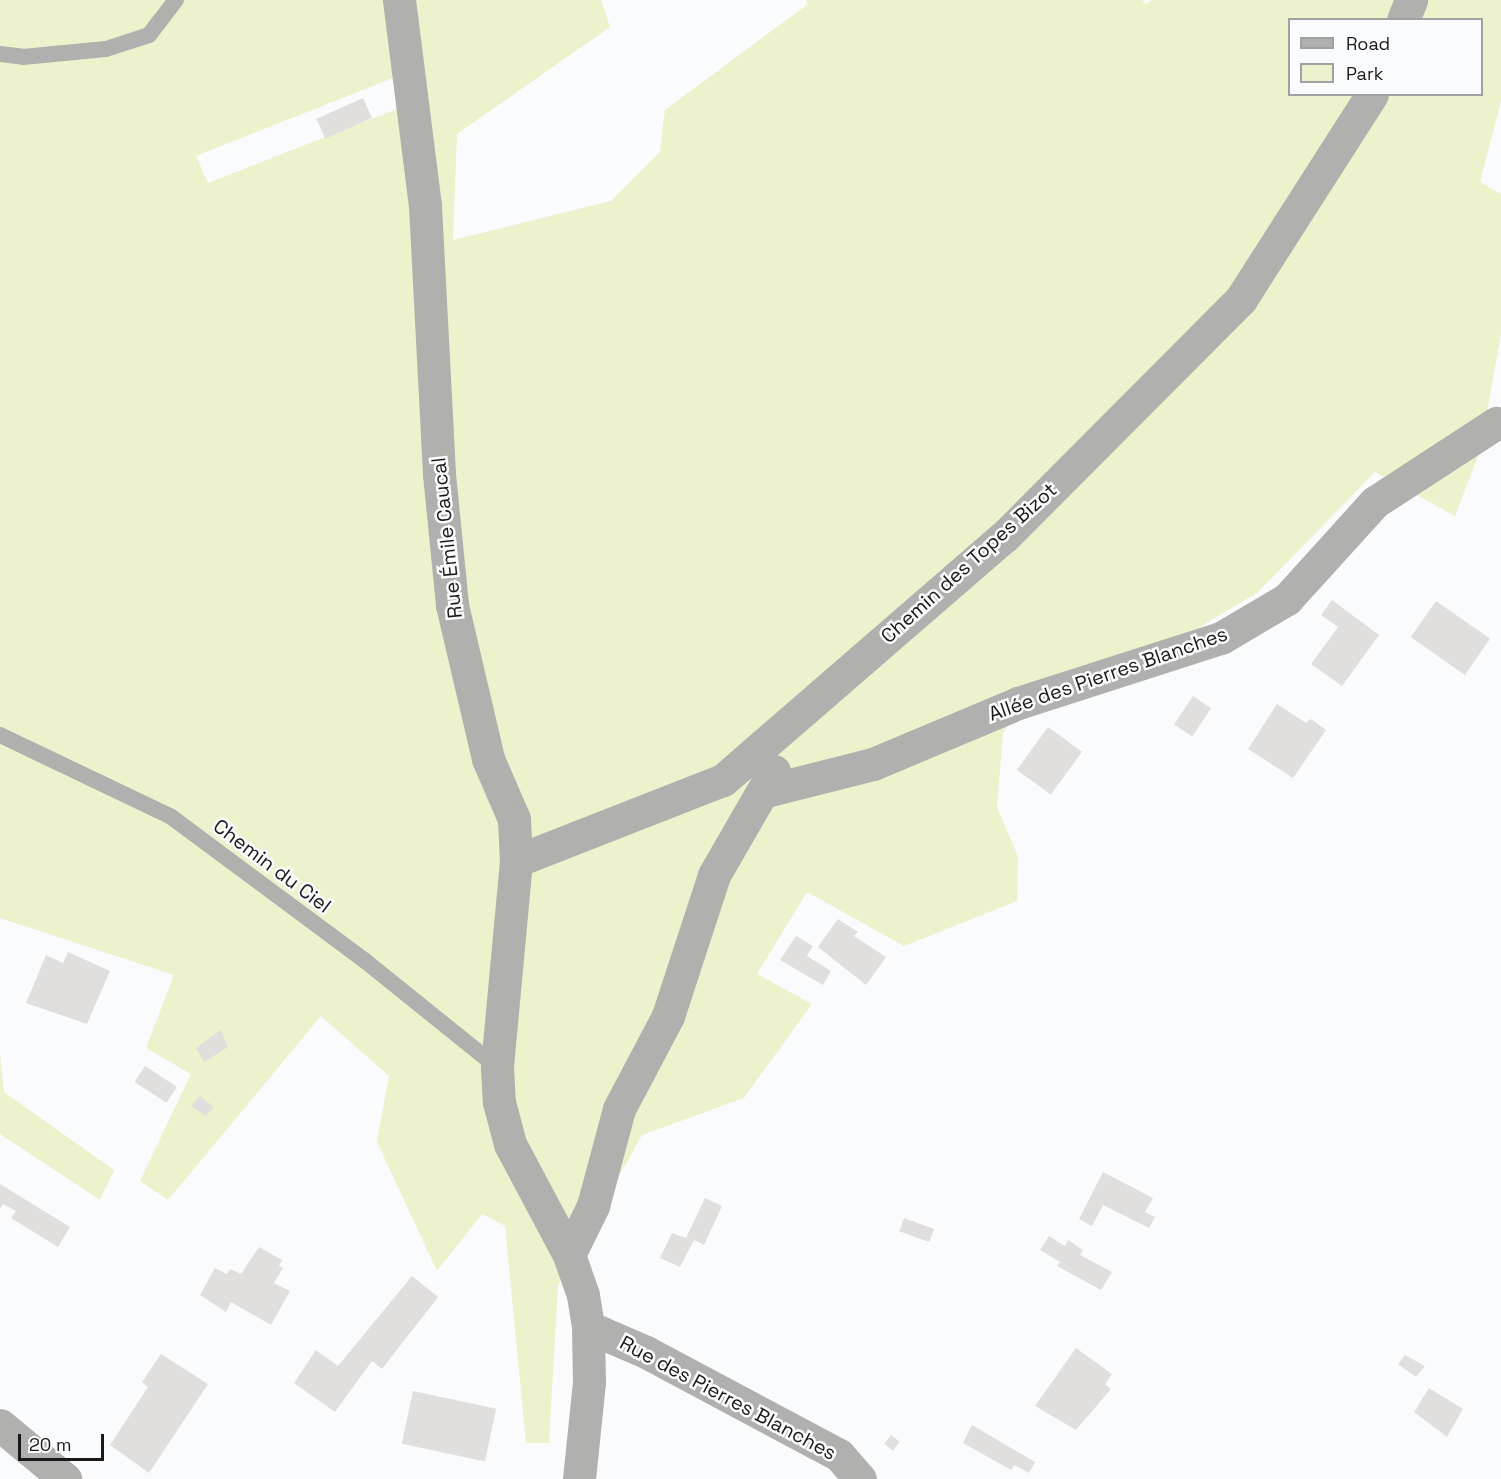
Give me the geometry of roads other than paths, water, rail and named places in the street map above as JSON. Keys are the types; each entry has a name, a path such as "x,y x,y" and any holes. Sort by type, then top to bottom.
{"street":[{"name":"Rue Émile Caucal","path":"399,0 425,206 439,474 452,605 488,759 514,819 516,861 497,1067 499,1102 510,1144 568,1255 583,1295 588,1327 590,1382 579,1479"},
{"path":"1404,18 1411,0"},
{"name":"Chemin des Topes Bizot","path":"516,861 723,780 1004,537 1241,299 1371,96"},
{"name":"Allée des Pierres Blanches","path":"766,791 873,764 1018,703 1221,638 1287,599 1376,502 1496,423"},
{"path":"568,1255 593,1206 618,1109 668,1016 714,874 766,791 800,712"},
{"name":"Rue des Pierres Blanches","path":"588,1327 646,1352 839,1455 860,1479"},
{"path":"0,1425 65,1479"}],"lane":[{"path":"0,54 23,57 106,49 149,34 176,0"},
{"name":"Chemin du Ciel","path":"0,735 170,816 364,960 497,1067"}]}
